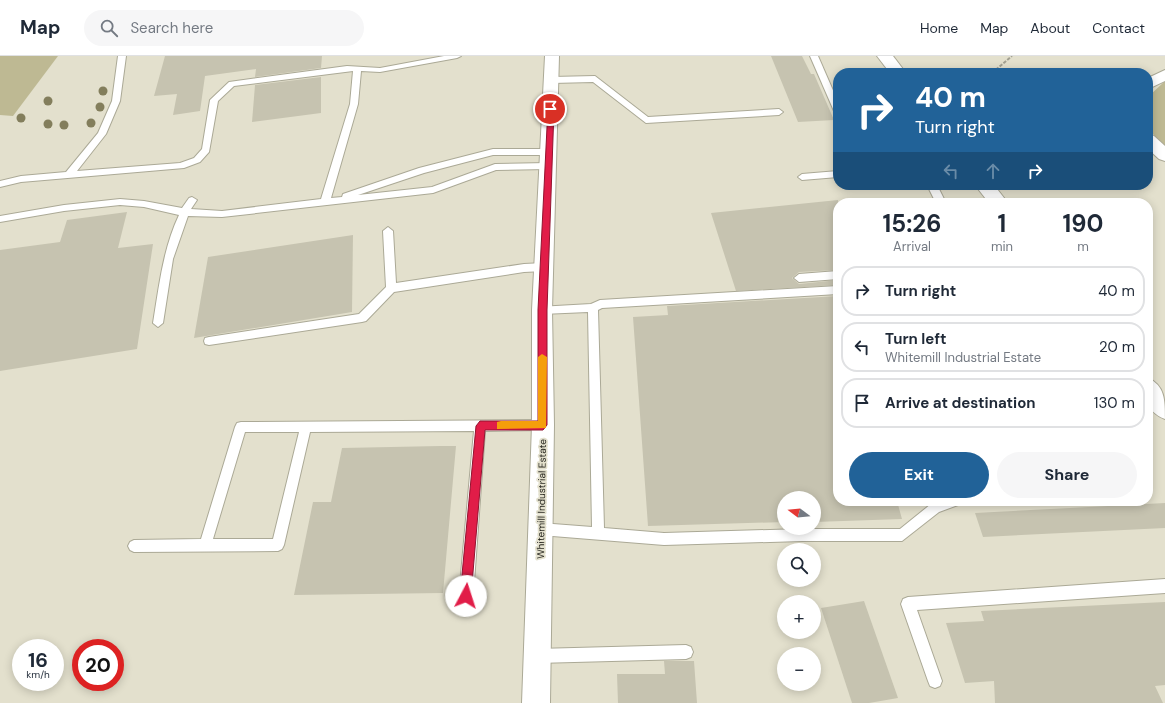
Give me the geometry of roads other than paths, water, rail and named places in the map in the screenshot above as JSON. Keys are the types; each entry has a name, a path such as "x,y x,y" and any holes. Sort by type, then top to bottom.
{"street":[{"name":"Whitemill Industrial Estate","path":"536,703 543,425 542,310 552,56"},
{"path":"885,56 894,68"},
{"path":"1153,81 1165,75"},
{"path":"1153,144 1165,155"},
{"path":"988,190 995,198"},
{"path":"1153,394 1165,409"}],"lane":[{"path":"69,175 102,134 116,101 122,56"},
{"path":"0,184 21,178 181,166 197,160 206,150 214,100 232,84 347,68 380,70 457,56"},
{"path":"814,56 833,100"},
{"path":"325,203 354,104 357,69"},
{"path":"552,80 595,79 646,120 779,112"},
{"path":"325,203 422,170 493,152 548,159"},
{"path":"0,219 64,208 120,202 144,204 183,212 222,214 325,203 434,190 495,167 548,159"},
{"path":"802,177 833,174"},
{"path":"158,323 172,239 183,212 192,200"},
{"path":"388,231 391,288"},
{"path":"209,341 362,318 391,288 524,268 544,267"},
{"path":"799,278 833,275"},
{"path":"542,310 593,308 600,304 833,290"},
{"path":"593,308 598,534"},
{"path":"205,545 241,427 543,425"},
{"path":"134,546 278,545 306,426"},
{"path":"466,596 480,426"},
{"path":"540,529 664,539 802,535 902,536 935,508 940,506"},
{"path":"935,681 908,604 1165,586"},
{"path":"537,656 686,652"}]}
